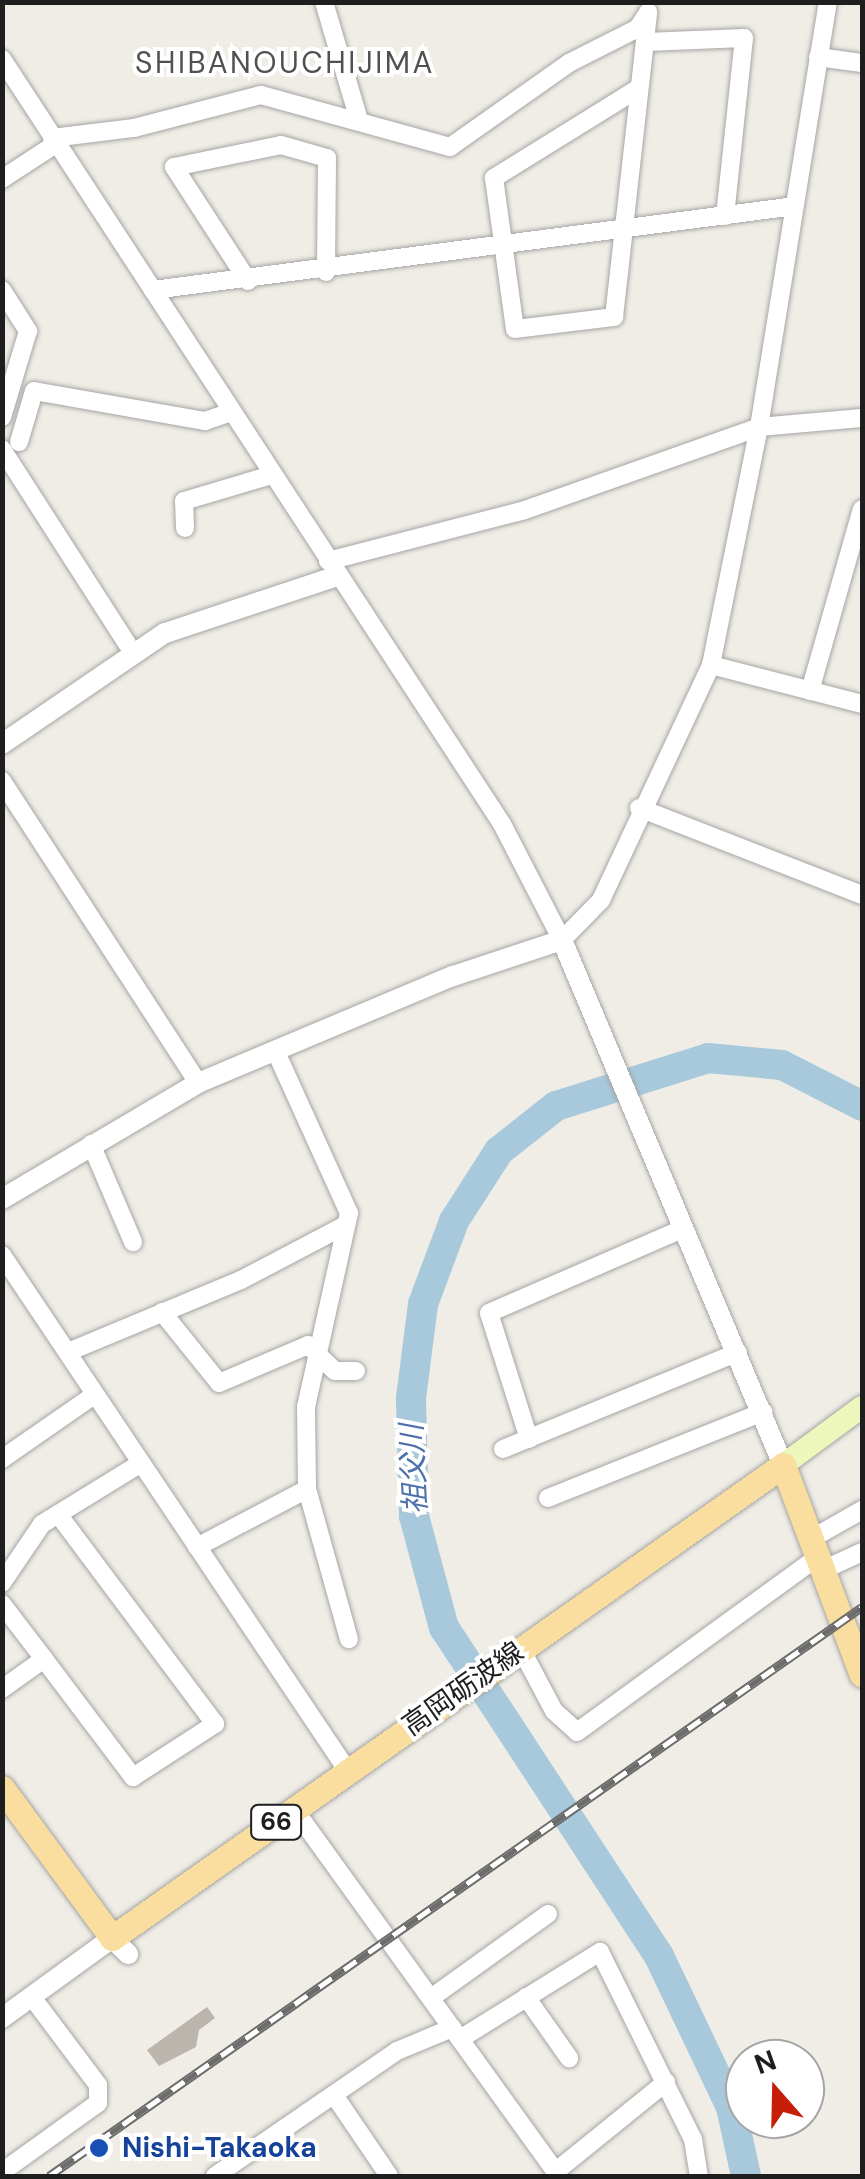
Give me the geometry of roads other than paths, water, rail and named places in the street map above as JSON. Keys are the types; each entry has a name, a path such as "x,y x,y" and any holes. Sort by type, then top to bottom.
{"main road":[{"path":"862,1407 784,1465 862,1675"},
{"name":"高岡砺波線","path":"120,1946 294,1809 784,1465"},
{"path":"2,1788 120,1946"}],"street":[{"path":"324,2 358,117"},
{"path":"2,1199 198,1083 562,940 596,910 639,808 711,666 759,426 827,8 808,2"},
{"path":"2,179 55,141 134,128 261,95 358,117 450,148 569,63 638,28 652,8"},
{"path":"639,88 494,178 515,329 614,317 639,88 652,8"},
{"path":"646,42 744,38 725,216"},
{"path":"818,57 862,63"},
{"path":"2,59 502,824 562,940 680,1230 738,1352 784,1465"},
{"path":"248,281 174,166 281,145 327,158 333,172 326,272"},
{"path":"153,290 504,250 795,206"},
{"path":"2,290 28,331 2,417"},
{"path":"127,644 10,445 34,391 205,420 231,412"},
{"path":"2,744 165,633 333,568 525,510 759,426 862,418"},
{"path":"185,528 184,501 271,475"},
{"path":"810,690 862,509"},
{"path":"711,666 862,704"},
{"path":"2,782 198,1083"},
{"path":"639,808 862,895"},
{"path":"275,1050 350,1214 342,1227 320,1357 306,1407 307,1489 349,1638"},
{"path":"91,1144 134,1242"},
{"path":"68,1352 342,1227"},
{"path":"529,1438 489,1313 680,1230"},
{"path":"2,1255 348,1770"},
{"path":"162,1312 218,1383 308,1345 335,1371 356,1370"},
{"path":"503,1449 738,1352"},
{"path":"5,1453 94,1395"},
{"path":"548,1498 763,1412"},
{"path":"2,1583 42,1524 140,1464"},
{"path":"197,1547 307,1489"},
{"path":"511,1656 577,1732 817,1555 862,1510"},
{"path":"2,1604 132,1777 215,1724 58,1514"},
{"path":"817,1555 862,1552"},
{"path":"2,1690 44,1659"},
{"path":"294,1809 557,2174 666,2082"},
{"path":"431,1998 548,1914"},
{"path":"2,2018 120,1946"},
{"path":"216,2176 397,2051 456,2034 526,1998 600,1952 693,2139 698,2176"},
{"path":"2,2172 98,2102 98,2085 32,1997"},
{"path":"526,1998 569,2058"},
{"path":"334,2094 389,2176"}],"waterway":[{"name":"祖父川","path":"746,2176 731,2107 659,1956 444,1628 414,1516 411,1398 423,1304 454,1221 499,1151 556,1106 708,1058 782,1065 862,1106"}],"railway":[{"path":"49,2176 862,1607"}],"place":[{"name":"Nishi-Takaoka","path":"99,2148"}],"district":[{"name":"SHIBANOUCHIJIMA","path":"285,63"}]}
